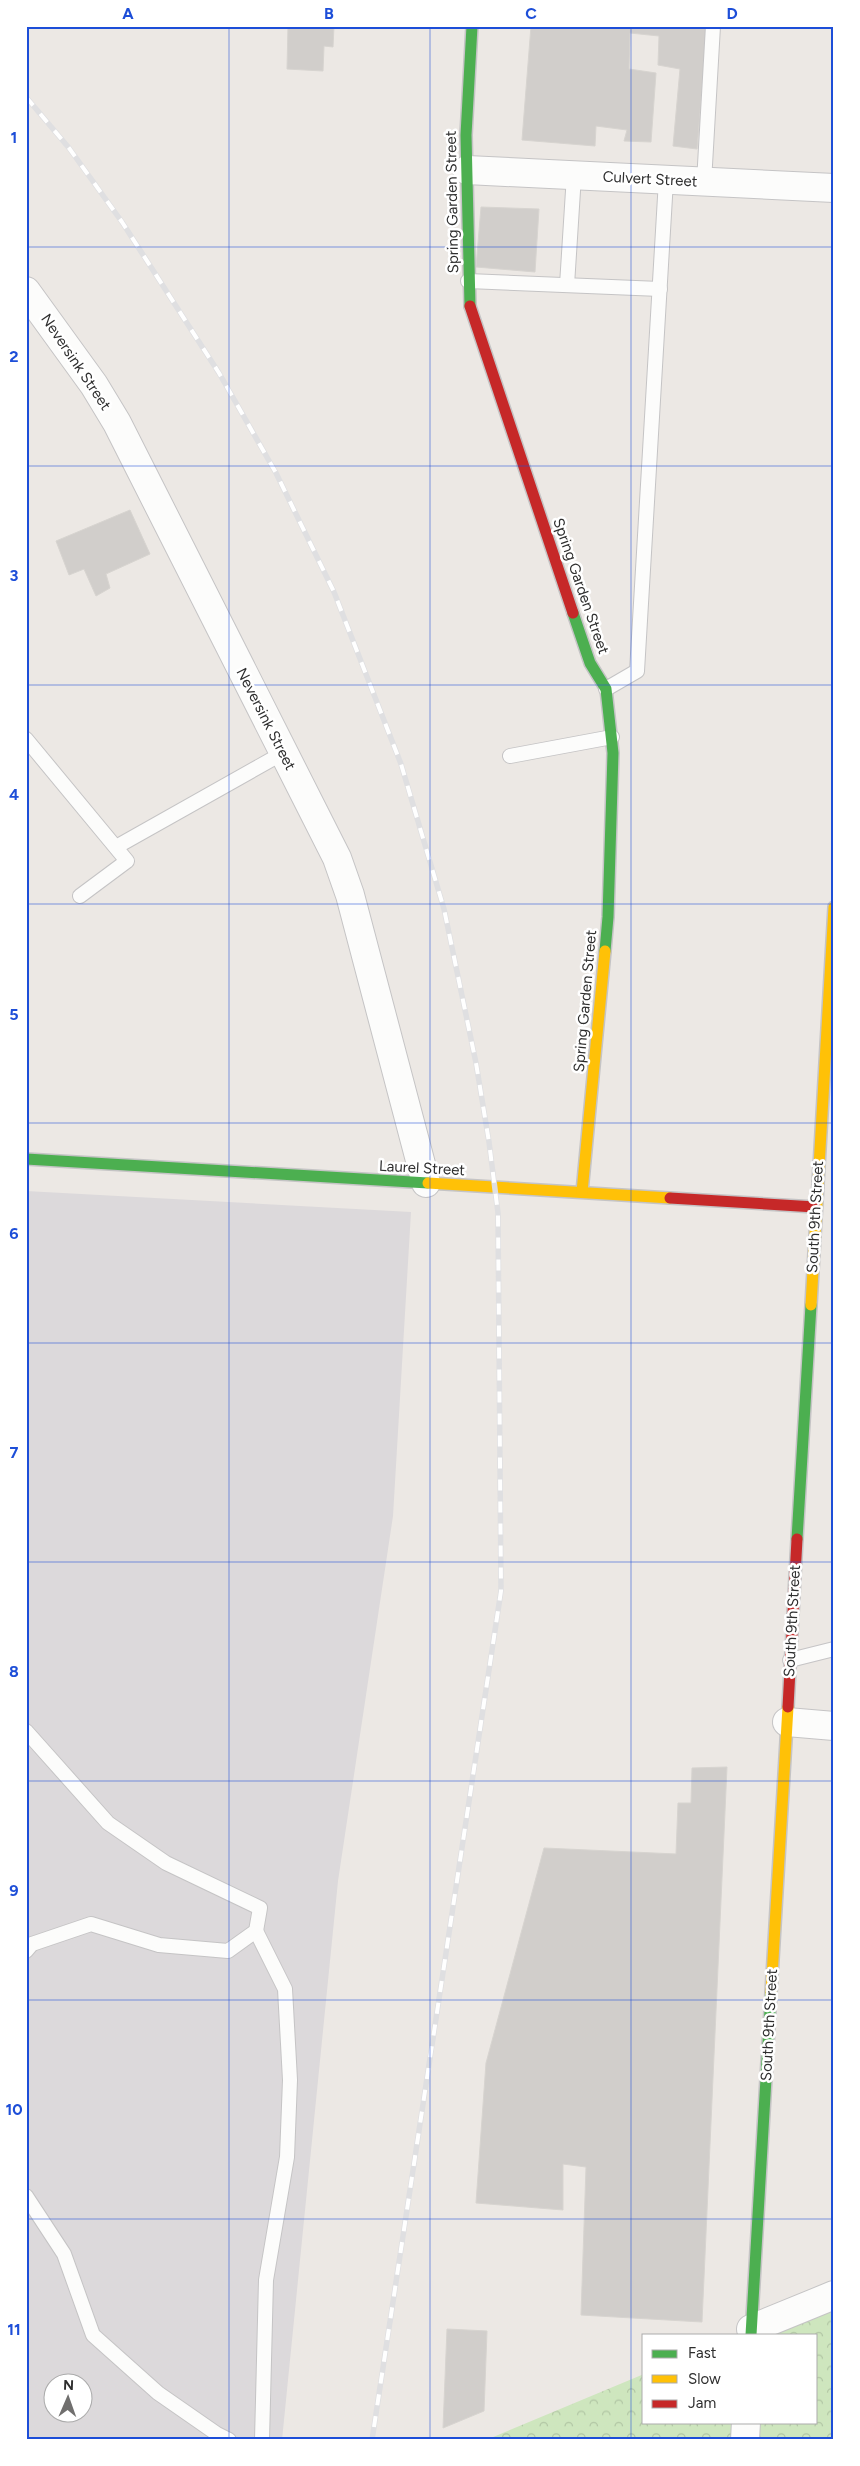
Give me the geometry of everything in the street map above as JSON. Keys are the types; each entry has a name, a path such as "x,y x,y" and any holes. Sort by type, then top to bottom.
{"street":[{"name":"Spring Garden Street","path":"472,26 466,135 468,300 587,653 606,689 614,754 608,917 582,1192"},
{"name":"Culvert Street","path":"467,170 834,188"},
{"name":"Neversink Street","path":"26,290 94,385 117,424 336,858 350,895 426,1183"},
{"name":"South 9th Street","path":"751,2332 815,1207 834,907"},
{"name":"Laurel Street","path":"26,1159 815,1207"},
{"path":"787,1722 834,1726"},
{"path":"751,2332 834,2295"},
{"path":"745,2440 746,2424"}],"lane":[{"path":"704,182 713,26"},
{"path":"567,285 574,175"},
{"path":"606,689 637,671 666,180"},
{"path":"468,280 660,289"},
{"path":"510,756 612,737"},
{"path":"26,739 128,862 80,896"},
{"path":"116,847 283,753"},
{"path":"790,1660 834,1649"},
{"path":"26,1731 108,1823 166,1863 260,1908 256,1931 285,1989 290,2080 287,2157 266,2280 262,2440"},
{"path":"26,1951 32,1944 91,1924 158,1945 228,1951 256,1931"},
{"path":"26,2196 64,2254 93,2335 158,2393 217,2434 229,2440"}],"shaded area":[{"path":"26,1191 411,1212 393,1516 338,1881 282,2440 26,2440"}],"green space":[{"path":"834,2295 834,2440 486,2440 642,2375 642,2424 818,2424 818,2334 739,2334"}],"building":[{"path":"288,26 334,26 333,47 324,46 323,71 287,69"},
{"path":"531,26 707,26 697,149 673,146 680,69 658,65 659,36 630,33 629,69 656,73 651,142 624,141 627,130 596,126 595,146 522,140"},
{"path":"481,207 539,209 535,272 476,267"},
{"path":"130,510 150,554 106,574 110,588 96,596 84,569 69,575 56,541"},
{"path":"727,1767 702,2322 581,2315 586,2167 563,2164 563,2210 476,2203 486,2063 544,1848 676,1854 678,1803 691,1803 692,1768"},
{"path":"447,2329 487,2331 484,2411 443,2428"}],"railway":[{"path":"26,97 69,148 122,222 219,373 276,473 334,592 401,764 444,909 476,1063 489,1142 498,1213 501,1591 372,2440"}],"traffic: fast":[{"path":"470,306 466,135 472,26"},
{"path":"573,613 590,663 606,689 613,753 608,917 605,951"},
{"path":"26,1159 428,1183"},
{"path":"797,1539 811,1305"},
{"path":"751,2334 771,1993"}],"traffic: slow":[{"path":"811,1305 834,907"},
{"path":"582,1192 605,951"},
{"path":"428,1183 670,1198"},
{"path":"771,1993 788,1707"}],"traffic: jam":[{"path":"470,306 573,613"},
{"path":"670,1198 815,1207"},
{"path":"788,1707 797,1539"}]}
